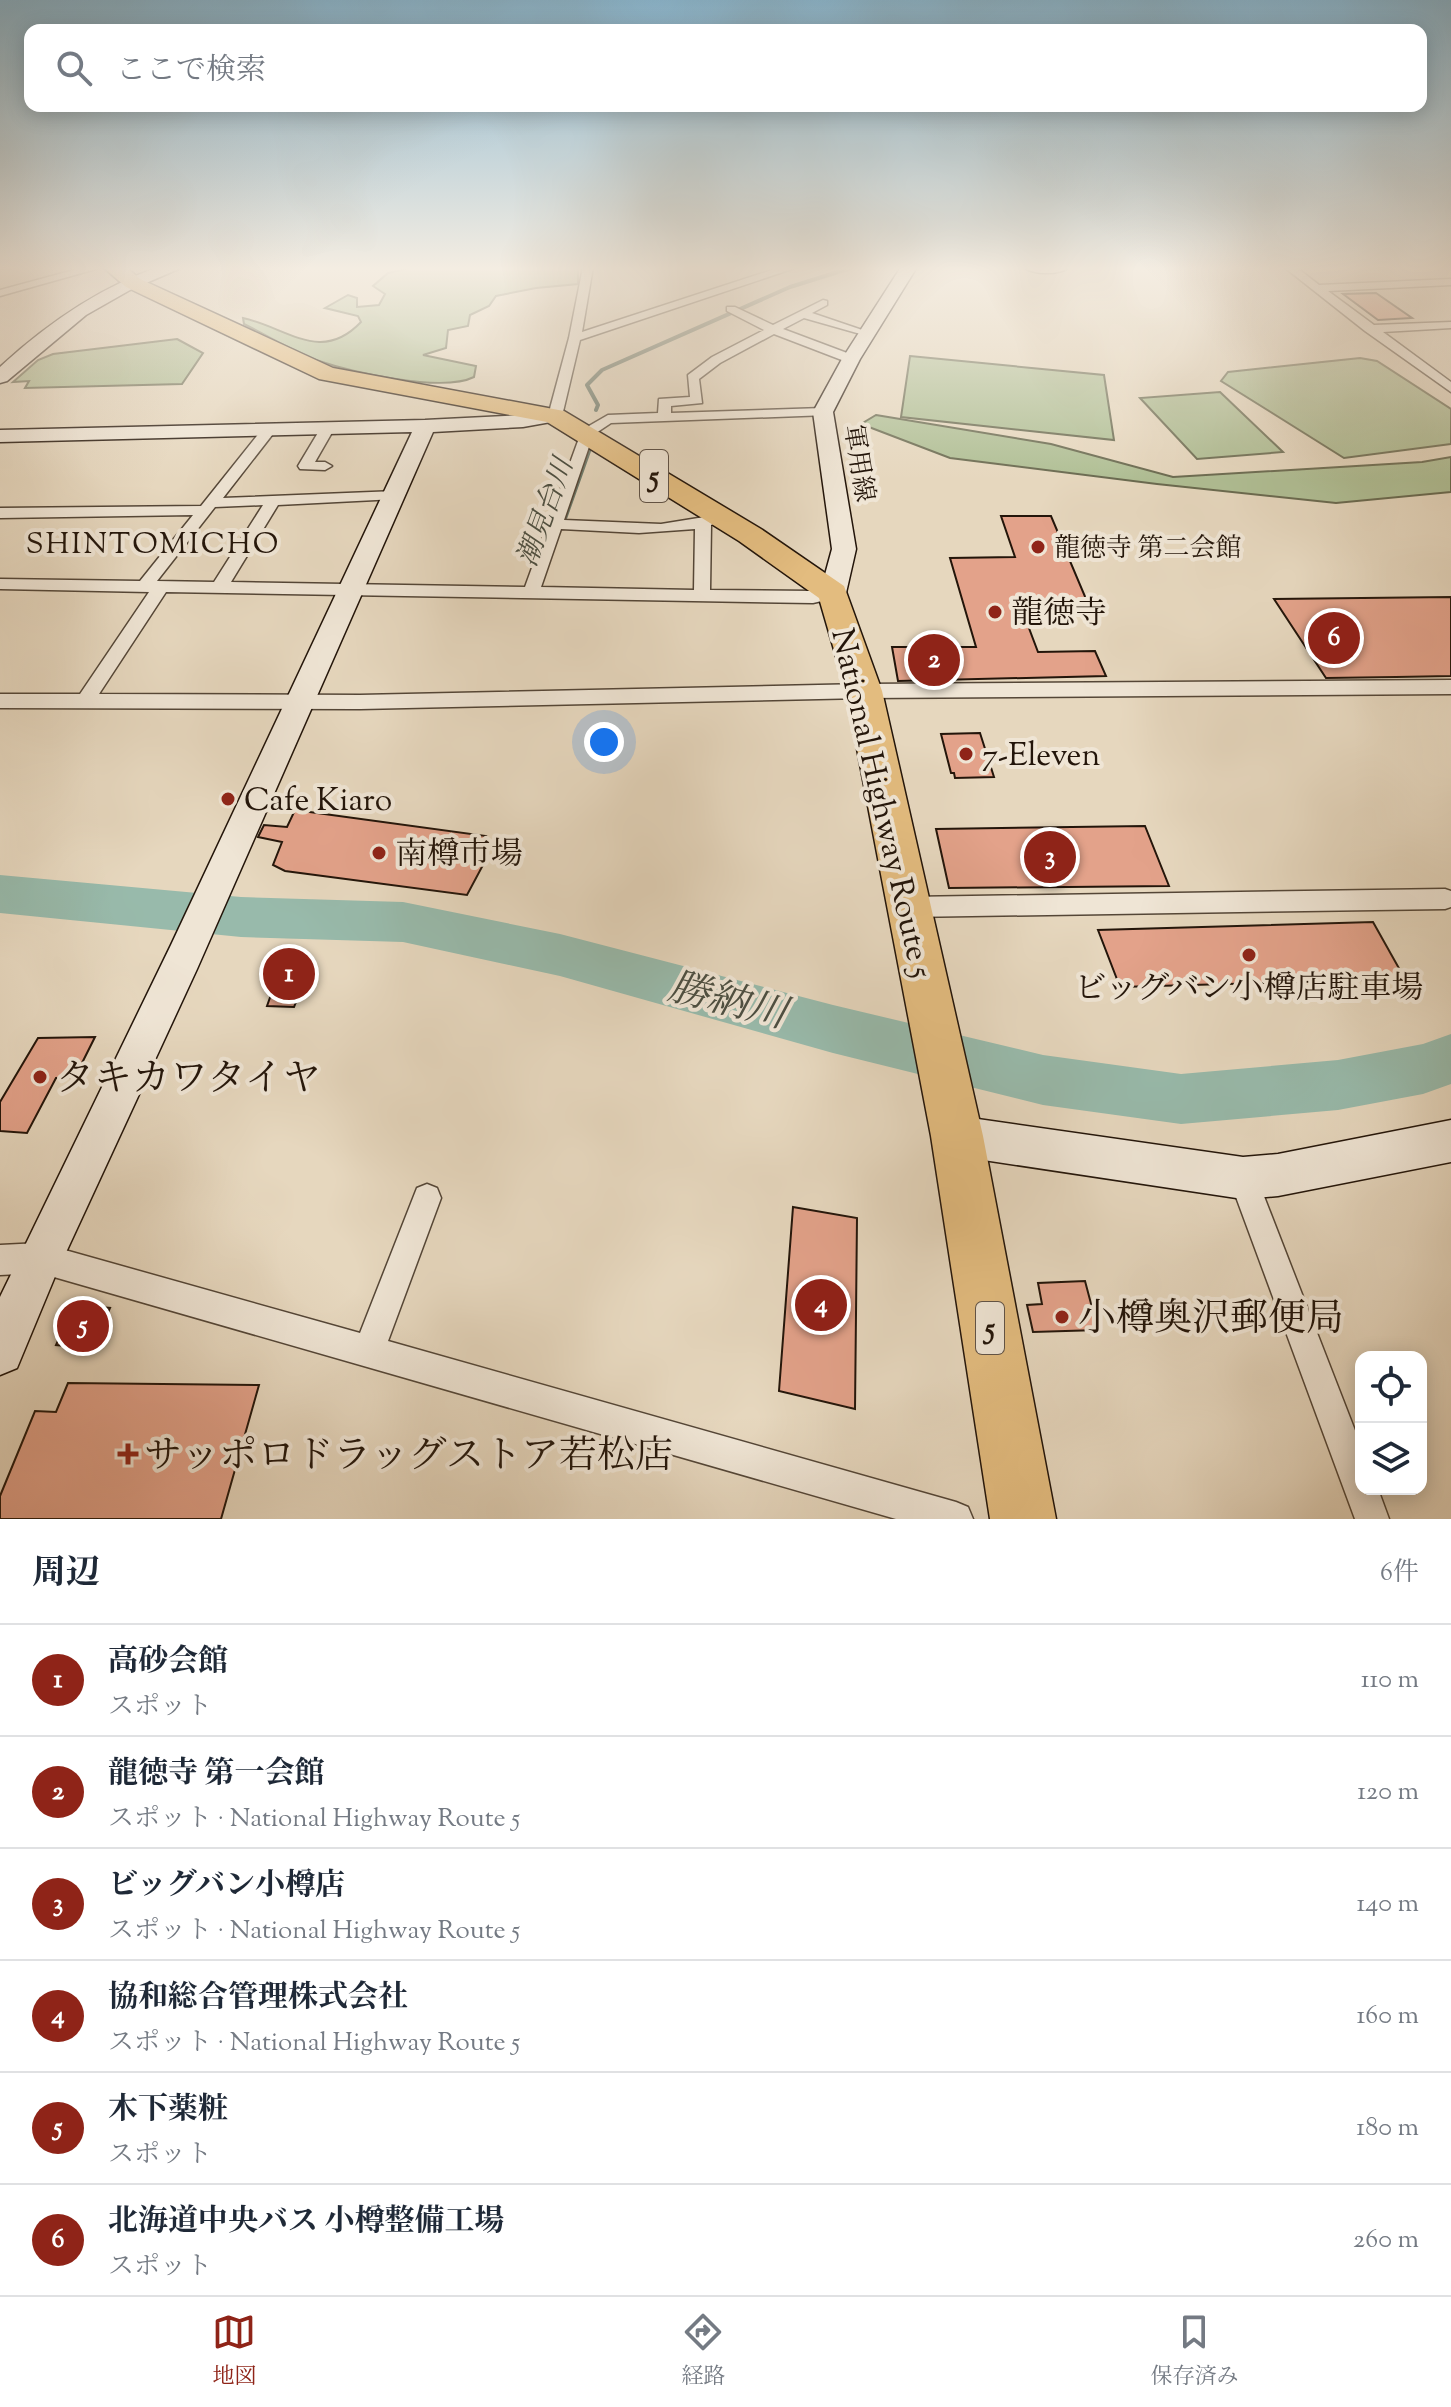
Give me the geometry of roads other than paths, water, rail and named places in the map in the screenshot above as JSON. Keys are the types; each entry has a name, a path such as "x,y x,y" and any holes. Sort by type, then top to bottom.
{"highway":[{"name":"National Highway Route 5","path":"253,338 327,374 555,416 587,433 711,521 750,535 833,593 864,691 957,1136 1023,1519"}],"street":[{"path":"0,377 44,338"},
{"path":"0,436 425,426 523,421 555,416 575,338"},
{"path":"665,416 664,402 697,400 692,378 716,360 759,338"},
{"path":"795,338 851,359"},
{"name":"軍用線","path":"833,593 844,549 823,412 865,338"},
{"path":"1381,338 1451,388"},
{"path":"531,593 561,524 587,433 608,419 823,412"},
{"path":"0,1351 40,1258 220,879 425,426"},
{"path":"325,466 305,466 327,429"},
{"path":"85,701 152,588 269,430"},
{"path":"0,513 210,506 274,499 396,495"},
{"path":"219,588 274,499"},
{"path":"561,524 662,528 711,521 702,595"},
{"path":"0,584 813,597 833,593"},
{"path":"0,701 301,702 864,691 1451,687"},
{"path":"909,907 1445,899"},
{"path":"957,1136 1243,1178 1278,1175 1451,1141"},
{"path":"1243,1178 1372,1519"},
{"path":"368,1352 427,1198"},
{"path":"0,1260 40,1258 956,1519"}],"waterway":[{"name":"潮見台川","path":"596,410 598,405 587,385 602,370 675,338"},
{"name":"潮見台川","path":"562,527 589,451"},
{"name":"勝納川","path":"0,894 241,917 403,922 560,955 833,1029 1043,1080 1181,1099 1338,1085 1423,1069 1451,1059"}],"place":[{"name":"龍徳寺 第二会館","path":"1038,547"},
{"name":"龍徳寺","path":"995,612"},
{"name":"北海道中央バス 小樽整備工場","path":"1334,638"},
{"name":"龍徳寺 第一会館","path":"934,660"},
{"name":"7-Eleven","path":"966,754"},
{"name":"Cafe Kiaro","path":"228,799"},
{"name":"南樽市場","path":"379,853"},
{"name":"ビッグバン小樽店","path":"1050,857"},
{"name":"ビッグバン小樽店駐車場","path":"1249,955"},
{"name":"高砂会館","path":"289,974"},
{"name":"タキカワタイヤ","path":"40,1077"},
{"name":"協和総合管理株式会社","path":"821,1305"},
{"name":"小樽奥沢郵便局","path":"1062,1317"},
{"name":"木下薬粧","path":"83,1326"},
{"name":"サッポロドラッグストア若松店","path":"128,1454"}],"district":[{"name":"SHINTOMICHO","path":"153,543"}]}
